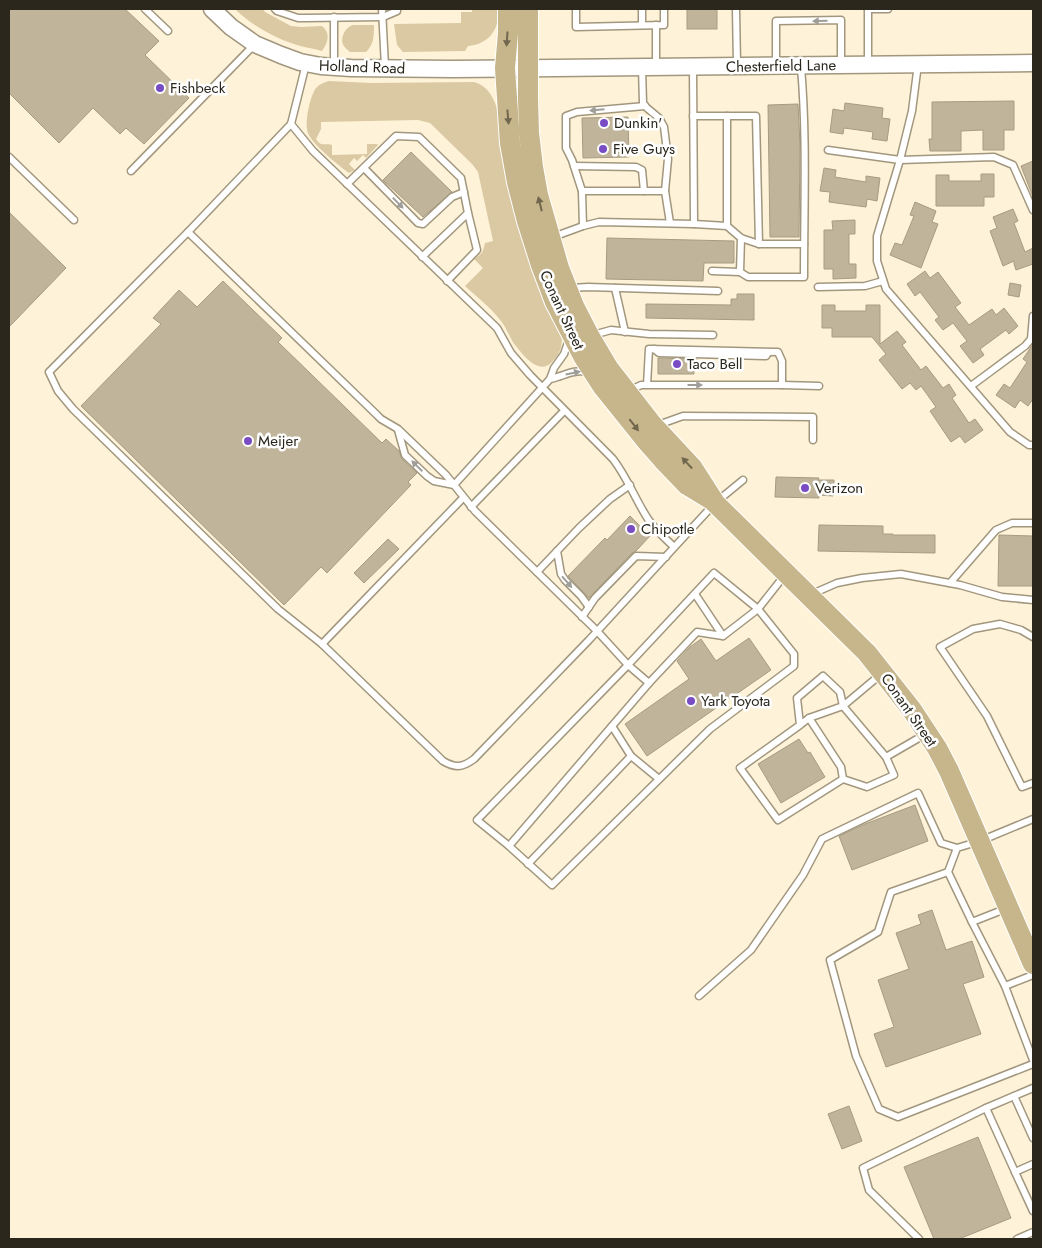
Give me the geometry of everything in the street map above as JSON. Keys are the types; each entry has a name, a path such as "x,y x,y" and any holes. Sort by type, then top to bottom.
{"main road":[{"name":"Conant Street","path":"508,9 505,68 510,143 529,229 544,274 570,331 599,382 648,443 687,485 716,503"},
{"name":"Conant Street","path":"528,9 528,98 532,166 558,268 577,312 609,369 654,426 692,468 716,503 867,653 912,710 950,772 1033,964"}],"street":[{"name":"Holland Road","path":"212,9 231,27 255,44 280,55 321,66 529,68"},
{"name":"Chesterfield Lane","path":"529,68 1033,62"}],"lane":[{"path":"145,9 168,31"},
{"path":"275,9 298,18 383,17 397,10"},
{"path":"305,9 305,18"},
{"path":"382,9 385,68"},
{"path":"576,9 576,27 664,24 664,9"},
{"path":"642,9 642,25"},
{"path":"736,9 738,66"},
{"path":"868,65 868,9 888,9"},
{"path":"334,17 334,67"},
{"path":"776,66 776,21 841,20 841,65"},
{"path":"656,25 643,103 659,118 664,127 668,159 665,192 670,224"},
{"path":"132,171 255,44"},
{"path":"306,63 291,124 188,232 49,372 58,391 73,409 278,609 322,644 443,761 451,765 460,766 474,759 716,503 743,480"},
{"path":"918,64 912,111 900,160 877,236 877,261 886,289 1010,432 1029,445 1033,445"},
{"path":"712,271 740,272 748,277 804,277 805,124 801,65"},
{"path":"693,66 694,224"},
{"path":"583,226 582,192 566,148 566,116 577,112 645,106"},
{"path":"693,116 756,116 759,244"},
{"path":"727,116 727,226"},
{"path":"291,124 313,151 497,328 511,353 542,388 613,458 647,518 674,547"},
{"path":"347,184 396,136 419,137 461,178 477,250 447,281"},
{"path":"828,150 900,160 994,157 1013,165 1033,210"},
{"path":"9,157 74,220"},
{"path":"574,166 636,167 642,170 644,192"},
{"path":"364,168 418,224 423,224 452,197 464,192"},
{"path":"582,192 665,192"},
{"path":"422,256 468,213"},
{"path":"550,239 599,222 727,226 741,238 759,244 804,244"},
{"path":"188,232 381,419 398,429 454,485 471,507 597,631 628,665 649,683"},
{"path":"740,272 741,238"},
{"path":"818,287 865,286 884,281"},
{"path":"567,288 718,291"},
{"path":"615,288 624,332"},
{"path":"971,386 1031,339 1033,316"},
{"path":"590,336 611,330 649,334 713,335"},
{"path":"454,485 550,379 554,368 567,348 570,331"},
{"path":"647,385 649,349 778,352 782,361 782,385"},
{"path":"550,379 580,371 587,372 599,382"},
{"path":"628,391 641,385 819,386"},
{"path":"471,507 564,411"},
{"path":"654,426 683,416 814,416 814,440"},
{"path":"398,429 405,455 434,481 454,485"},
{"path":"537,572 610,499 630,486"},
{"path":"322,644 463,498"},
{"path":"950,584 996,530 1012,523 1033,523"},
{"path":"556,551 561,574 581,596 588,607"},
{"path":"582,617 595,598 636,556 666,557"},
{"path":"714,573 758,609 794,654 794,666 710,729 552,886 509,846 477,820 628,665 714,573"},
{"path":"509,846 649,683 697,632 722,636 758,609 786,573"},
{"path":"809,596 837,583 901,574 1002,597 1033,600"},
{"path":"694,594 722,636"},
{"path":"1033,637 1022,630 1000,624 973,629 940,647 987,716 1022,787 1033,782"},
{"path":"843,779 778,820 740,768 809,718 843,706 883,672"},
{"path":"800,725 796,698 823,676 840,692 843,706 886,758 894,775 867,787 843,779"},
{"path":"809,718 842,766 843,779"},
{"path":"612,726 631,756 659,779"},
{"path":"886,758 927,733"},
{"path":"528,864 631,756"},
{"path":"699,996 751,950 803,875 822,838 918,793 941,842 957,848 980,841 1033,819"},
{"path":"957,848 948,872 1005,986 1033,1060"},
{"path":"948,872 891,892 878,932 830,960 856,1056 879,1109 898,1117 1033,1064"},
{"path":"972,922 1009,908"},
{"path":"1005,986 1033,975"},
{"path":"919,1239 869,1190 863,1168 986,1108 1033,1088"},
{"path":"1014,1096 1033,1138"},
{"path":"986,1108 1033,1211"},
{"path":"1015,1172 1033,1164"},
{"path":"1018,1239 1033,1232"}],"shaded area":[{"path":"235,9 263,9 265,12 291,26 322,26 328,35 326,45 322,51 283,40 254,25"},
{"path":"472,9 499,9 499,17 495,29 487,39 468,46 465,51 403,52 397,45 394,24 461,23 461,12 472,12"},
{"path":"353,25 374,25 372,43 366,52 350,52 343,43 344,34"},
{"path":"329,81 371,83 474,82 485,87 494,101 500,117 562,338 560,351 547,366 537,365 527,358 515,345 497,316 465,286 483,268 474,259 482,253 485,243 493,241 478,172 472,164 430,123 418,120 321,122 321,129 316,139 321,144 332,145 332,155 367,154 367,144 378,145 366,158 363,155 357,161 354,158 349,164 355,170 349,173 320,149 310,138 307,129 308,110 314,92 319,85"}],"building":[{"path":"9,9 125,9 159,41 145,55 189,98 144,144 126,128 120,134 93,108 59,143 9,93"},
{"path":"687,9 717,9 717,29 687,29"},
{"path":"1014,101 1014,130 1004,130 1004,150 983,150 983,130 961,131 961,151 930,151 929,139 932,139 932,102"},
{"path":"845,103 883,108 882,118 890,119 887,141 872,139 873,132 844,128 843,134 830,132 833,109 844,111"},
{"path":"798,104 800,145 799,237 770,237 768,105"},
{"path":"628,117 629,157 583,158 582,118"},
{"path":"411,152 452,192 423,217 383,180"},
{"path":"1033,161 1033,197 1021,166"},
{"path":"824,168 836,170 835,177 866,182 866,176 880,178 877,201 867,199 866,207 829,202 830,192 820,191"},
{"path":"981,174 994,174 994,197 984,197 984,206 936,206 936,175 949,175 949,181 981,181"},
{"path":"915,202 936,211 932,222 938,224 921,268 890,255 895,243 902,245 914,216 910,215"},
{"path":"1013,209 1018,221 1014,223 1025,252 1033,248 1033,264 1016,270 1014,261 1003,266 990,231 997,228 993,217"},
{"path":"9,212 66,268 9,327"},
{"path":"855,220 855,234 849,234 849,264 856,264 856,278 833,279 833,269 824,269 824,230 833,230 832,221"},
{"path":"607,238 734,241 734,263 704,263 703,281 606,279"},
{"path":"925,271 930,278 938,272 961,303 955,307 969,325 992,309 996,315 1004,308 1018,326 1009,334 1006,330 980,349 984,355 973,363 960,346 967,341 953,323 943,330 935,320 939,317 920,292 915,296 907,284"},
{"name":"Meijer","path":"223,281 282,338 278,342 382,443 386,439 399,451 402,459 417,473 408,482 411,485 327,573 321,567 284,605 81,406 161,324 153,318 179,290 197,307"},
{"path":"1010,283 1021,285 1019,297 1008,295"},
{"path":"737,294 754,294 754,320 646,318 646,304 731,305 731,299 737,299"},
{"path":"822,305 835,305 835,311 866,311 866,305 880,305 880,344 897,331 906,342 902,345 921,370 926,366 943,388 949,384 956,395 952,398 969,423 975,419 983,430 965,443 960,436 951,442 930,411 936,407 921,386 916,390 910,383 902,389 879,360 886,354 872,337 832,337 832,328 822,328"},
{"path":"1033,344 1033,399 1028,406 1020,400 1015,408 996,395 1004,384 1010,388 1027,362 1023,359"},
{"name":"Taco Bell","path":"658,358 697,359 697,367 694,367 694,374 658,374"},
{"name":"Verizon","path":"776,477 834,480 833,496 819,495 819,498 775,497"},
{"path":"630,516 650,536 589,598 568,576 605,538 607,540"},
{"path":"819,525 883,526 883,534 935,535 935,553 818,551"},
{"path":"999,535 1033,536 1033,586 998,586"},
{"path":"388,539 399,549 364,583 354,573"},
{"name":"Yark Toyota","path":"749,638 771,670 647,756 625,724 689,679 677,661 690,647 701,639 716,661"},
{"path":"799,739 808,753 810,752 825,777 781,803 758,764"},
{"path":"915,805 928,841 852,870 839,836"},
{"path":"932,910 946,950 972,941 984,977 963,984 981,1034 886,1067 874,1034 894,1027 878,980 909,969 896,933 921,924 918,915"},
{"path":"849,1106 862,1141 842,1149 828,1114"},
{"path":"978,1137 1011,1218 959,1239 934,1239 904,1167"}],"place":[{"name":"Fishbeck","path":"160,88"},
{"name":"Dunkin'","path":"604,123"},
{"name":"Five Guys","path":"603,149"},
{"name":"Taco Bell","path":"677,364"},
{"name":"Meijer","path":"248,441"},
{"name":"Verizon","path":"805,488"},
{"name":"Chipotle","path":"631,529"},
{"name":"Yark Toyota","path":"691,701"}]}
